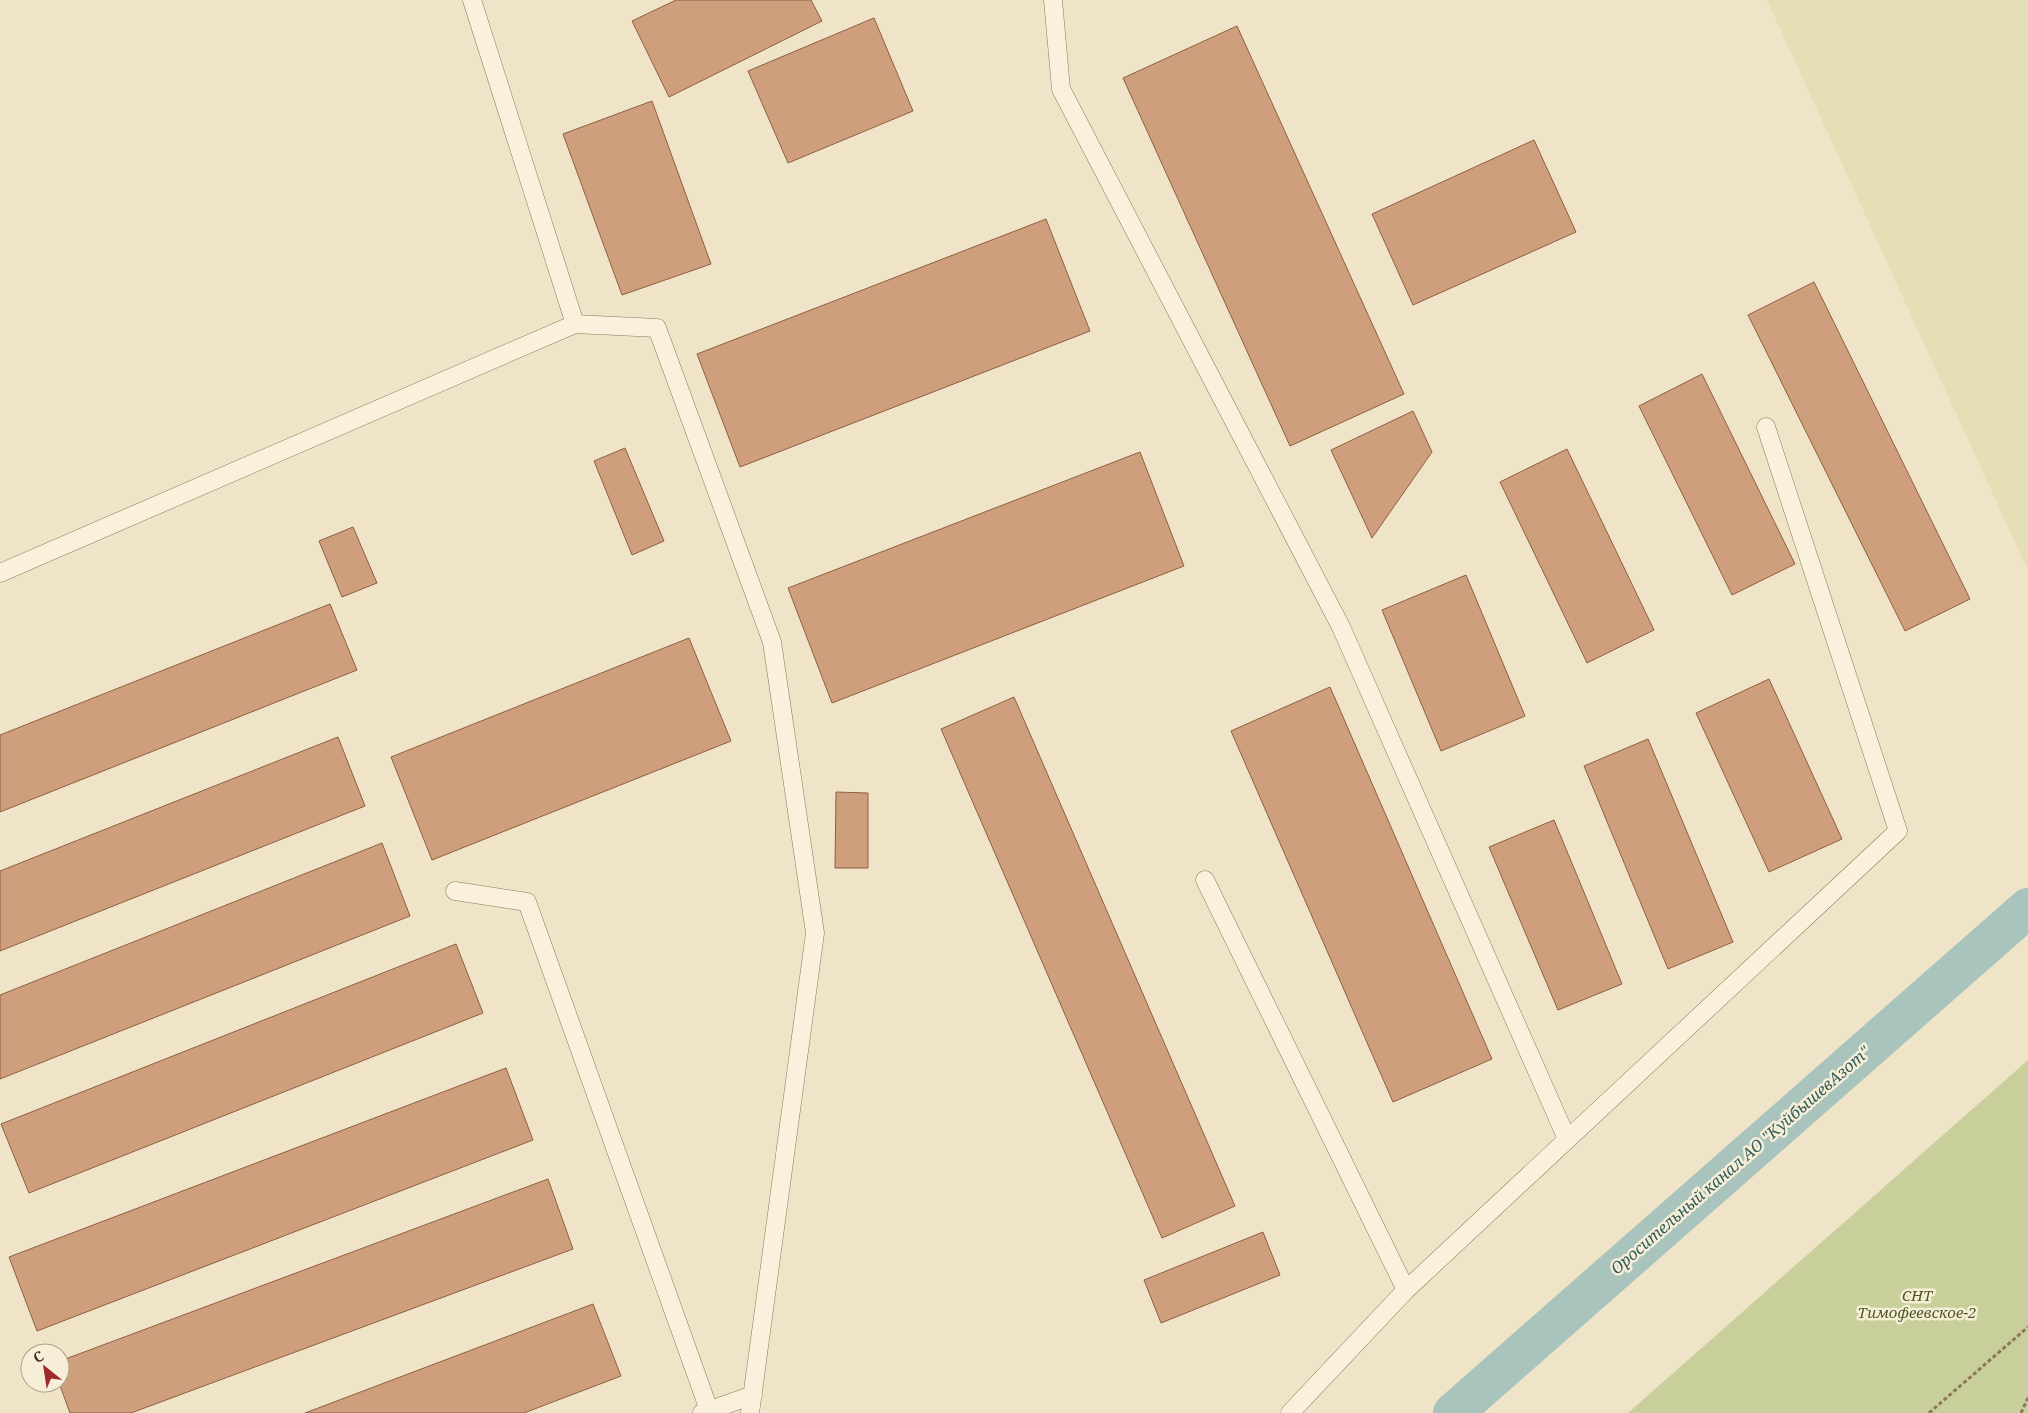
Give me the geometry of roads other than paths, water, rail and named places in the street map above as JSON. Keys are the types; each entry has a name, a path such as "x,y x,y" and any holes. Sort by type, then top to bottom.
{"lane":[{"path":"472,0 575,324"},
{"path":"1053,0 1061,89 1341,627 1567,1140"},
{"path":"0,573 575,324 657,328 772,642 815,933 750,1413"},
{"path":"1290,1413 1406,1290 1898,831 1766,428"},
{"path":"1205,880 1406,1290"},
{"path":"456,891 527,902 705,1412 753,1395"}],"waterway":[{"name":"Оросительный канал АО \"КуйбышевАзот\"","path":"1453,1413 2028,908"}],"park label":[{"name":"СНТ Тимофеевское-2","path":"1917,1304"}]}
